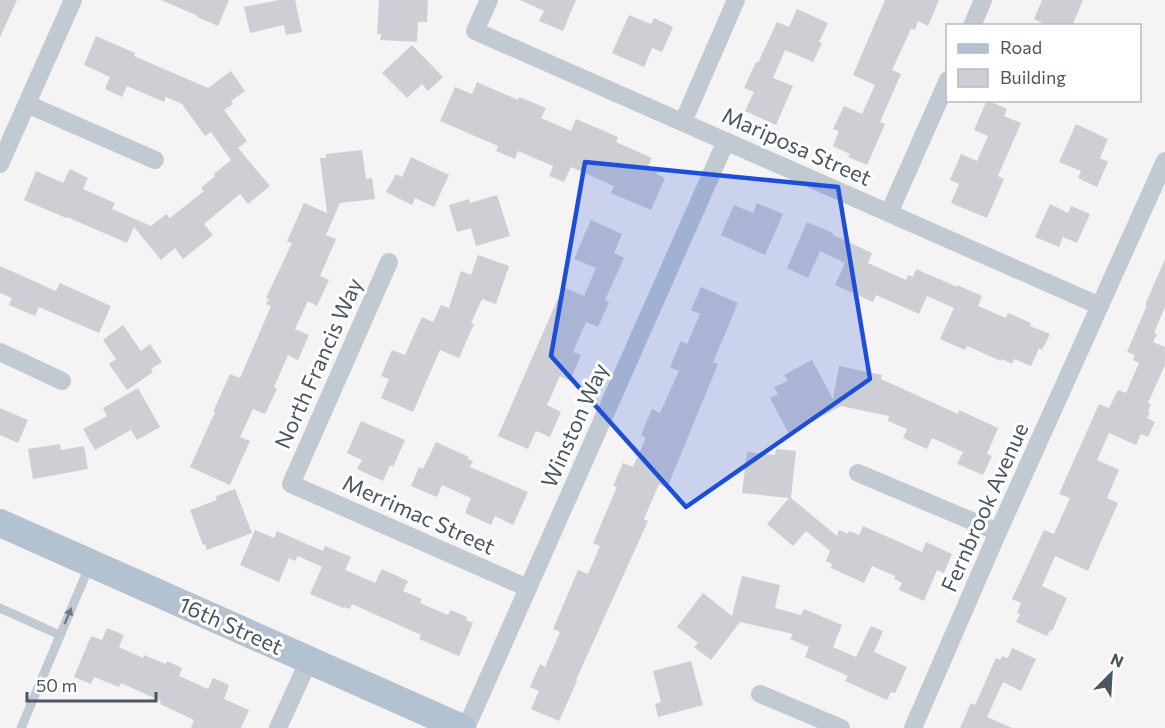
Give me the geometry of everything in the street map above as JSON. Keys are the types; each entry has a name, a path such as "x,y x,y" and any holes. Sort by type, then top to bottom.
{"main road":[{"name":"16th Street","path":"0,523 462,728"}],"street":[{"path":"0,164 73,0"},
{"name":"Mariposa Street","path":"489,0 475,32 1100,306"},
{"path":"683,122 736,0"},
{"path":"973,24 983,0"},
{"path":"889,213 946,85"},
{"path":"27,104 155,160"},
{"name":"Winston Way","path":"466,728 726,141"},
{"name":"Fernbrook Avenue","path":"913,728 998,532 1165,161"},
{"name":"North Francis Way","path":"291,484 389,262"},
{"path":"0,352 62,381"},
{"path":"858,473 998,532"},
{"name":"Merrimac Street","path":"291,484 528,588"},
{"path":"278,728 309,660"},
{"path":"760,694 841,728"}],"lane":[{"path":"21,728 91,563"},
{"path":"0,608 60,635"}],"highlighted area":[{"path":"585,162 838,187 870,379 686,507 551,356"}],"building":[{"path":"0,0 17,0 0,37"},
{"path":"161,0 229,0 218,26"},
{"path":"279,0 295,0 302,32 286,35 284,25 250,33 244,7"},
{"path":"379,0 428,0 427,22 418,22 417,42 380,40 381,34 377,34"},
{"path":"520,0 576,0 563,31 539,21 544,11"},
{"path":"885,0 939,0 928,26 918,21 915,30 911,29 892,70 901,74 880,122 885,124 867,165 848,157 850,154 833,146 839,131 833,129 844,106 862,114 875,85 853,75"},
{"path":"1042,0 1083,0 1073,24 1044,24 1034,19"},
{"path":"797,9 828,23 813,62 785,50 773,78 793,86 776,125 745,111 754,92 744,88 777,22 789,27"},
{"path":"629,15 651,24 654,18 673,27 662,52 652,48 644,67 612,53"},
{"path":"96,36 135,53 134,56 208,88 231,71 245,91 231,101 233,104 224,110 247,141 238,148 270,186 248,204 240,194 204,224 213,235 183,259 175,248 161,260 134,227 127,243 24,200 36,171 63,183 70,169 88,178 83,189 115,203 112,209 151,226 166,214 170,218 204,191 201,188 231,160 211,132 205,136 182,104 166,97 164,102 127,86 122,97 105,89 110,77 84,65"},
{"path":"412,45 443,77 428,91 422,84 407,98 382,73"},
{"path":"477,82 518,100 519,97 546,108 541,118 571,131 576,119 618,137 616,142 652,158 648,167 665,178 651,210 611,193 614,186 571,167 564,182 549,176 553,166 518,151 515,159 496,151 498,146 440,121 455,87 472,94"},
{"path":"986,102 1007,109 1004,116 1021,123 998,176 1004,179 987,218 951,203 959,184 950,180 961,154 977,161 988,136 974,130"},
{"path":"1076,124 1108,139 1100,158 1108,162 1097,187 1078,178 1081,171 1059,162"},
{"path":"362,150 366,179 372,178 375,199 340,203 326,235 336,239 320,276 329,280 317,306 308,301 295,329 309,335 298,360 288,355 274,387 277,389 265,414 253,409 240,437 250,441 230,485 190,467 230,374 240,378 271,306 266,304 269,299 266,298 292,243 287,241 304,203 327,213 320,158 326,158 326,154"},
{"path":"411,157 449,175 434,207 415,198 412,205 386,192 396,174 402,177"},
{"path":"497,195 510,236 476,246 471,228 457,232 449,205 469,199 470,203"},
{"path":"757,203 783,214 765,255 721,235 734,205 753,213"},
{"path":"1050,204 1068,213 1071,206 1090,214 1077,243 1063,237 1059,247 1035,237"},
{"path":"591,220 622,234 614,253 624,258 605,300 609,302 598,327 586,322 573,352 581,355 570,381 560,376 547,405 561,412 550,437 536,431 528,449 498,436 563,287 584,296 596,268 574,259"},
{"path":"807,222 872,253 868,263 906,280 908,275 913,277 916,269 982,296 978,306 1006,318 1008,313 1050,334 1042,350 1039,348 1031,366 1014,359 1012,364 967,346 965,350 940,339 954,308 927,296 919,314 876,295 873,302 835,285 845,263 820,251 808,278 787,268"},
{"path":"478,255 509,266 496,304 482,299 459,358 440,350 413,412 381,398 389,379 381,376 392,350 405,355 422,317 433,322 441,305 449,308 461,271 471,275"},
{"path":"1165,259 1165,307 1154,333 1157,334 1153,342 1165,347 1165,365 1148,403 1151,404 1147,418 1155,422 1148,437 1141,434 1136,445 1109,433 1097,460 1119,470 1107,498 1118,503 1088,571 1055,556 1042,586 1067,598 1052,631 1050,630 1047,636 1016,622 1020,614 1017,613 1021,603 1012,599 1044,530 1054,534 1070,498 1059,494 1099,404 1109,408 1118,390 1126,393 1139,363 1133,360 1135,355 1127,352"},
{"path":"0,266 56,291 60,283 111,306 99,333 39,307 35,316 9,305 12,298 0,293"},
{"path":"701,287 738,303 713,362 718,364 667,488 659,484 644,519 648,521 559,721 531,709 539,691 530,687 540,664 545,667 560,632 553,629 578,570 588,574 600,546 593,543 617,487 613,486 623,463 633,467 646,438 641,435 652,409 660,413 679,371 670,367 681,341 687,344 700,314 691,310"},
{"path":"123,325 141,351 150,344 162,362 151,369 153,372 127,390 109,364 116,359 103,340"},
{"path":"812,360 833,399 839,366 882,375 881,379 958,414 959,410 998,428 987,454 992,456 983,475 957,464 963,452 932,438 927,449 903,438 907,429 888,421 889,416 841,406 789,434 770,398 778,394 774,387 788,381 784,375"},
{"path":"138,388 160,427 137,440 131,430 95,450 83,429 107,416 103,408"},
{"path":"0,408 28,420 18,443 0,435"},
{"path":"361,421 405,440 393,467 390,465 383,481 357,469 362,460 347,453"},
{"path":"436,442 469,457 468,459 473,461 470,467 528,492 513,525 495,516 491,525 465,513 471,498 442,485 437,497 411,486 419,467 423,469"},
{"path":"60,444 61,450 84,446 88,469 33,479 28,449"},
{"path":"776,449 796,451 791,498 837,536 839,530 859,535 863,526 922,552 926,542 952,554 944,573 937,570 924,601 899,590 902,583 894,579 895,576 872,566 864,583 831,568 832,564 826,561 830,551 806,531 793,546 767,524 789,498 742,493 747,452 775,455"},
{"path":"235,489 252,533 207,550 190,510 217,500 216,496"},
{"path":"255,530 274,538 277,531 323,551 325,546 351,557 345,570 375,583 382,569 408,581 403,591 422,599 420,603 448,615 451,610 467,617 466,620 473,623 459,656 419,639 421,635 352,604 350,609 343,608 310,594 322,567 298,556 295,561 289,558 279,582 240,565"},
{"path":"742,576 780,585 775,608 801,615 804,609 842,625 833,647 856,657 871,626 883,631 874,652 907,667 895,693 891,692 887,700 845,681 848,676 805,657 809,647 790,639 793,634 740,622 711,660 694,647 698,643 677,627 703,593 732,616"},
{"path":"107,628 124,635 119,647 143,658 144,655 182,668 179,676 208,689 213,678 229,685 224,699 249,710 241,728 191,728 194,720 160,704 161,701 121,683 119,687 94,677 91,684 74,677 91,636 102,640"},
{"path":"1012,648 1036,659 1021,691 1003,682 987,717 1012,728 960,728 971,703 975,705 996,658 1000,660 1002,656 1008,658"},
{"path":"691,661 703,705 658,717 655,704 661,702 653,671"}]}
